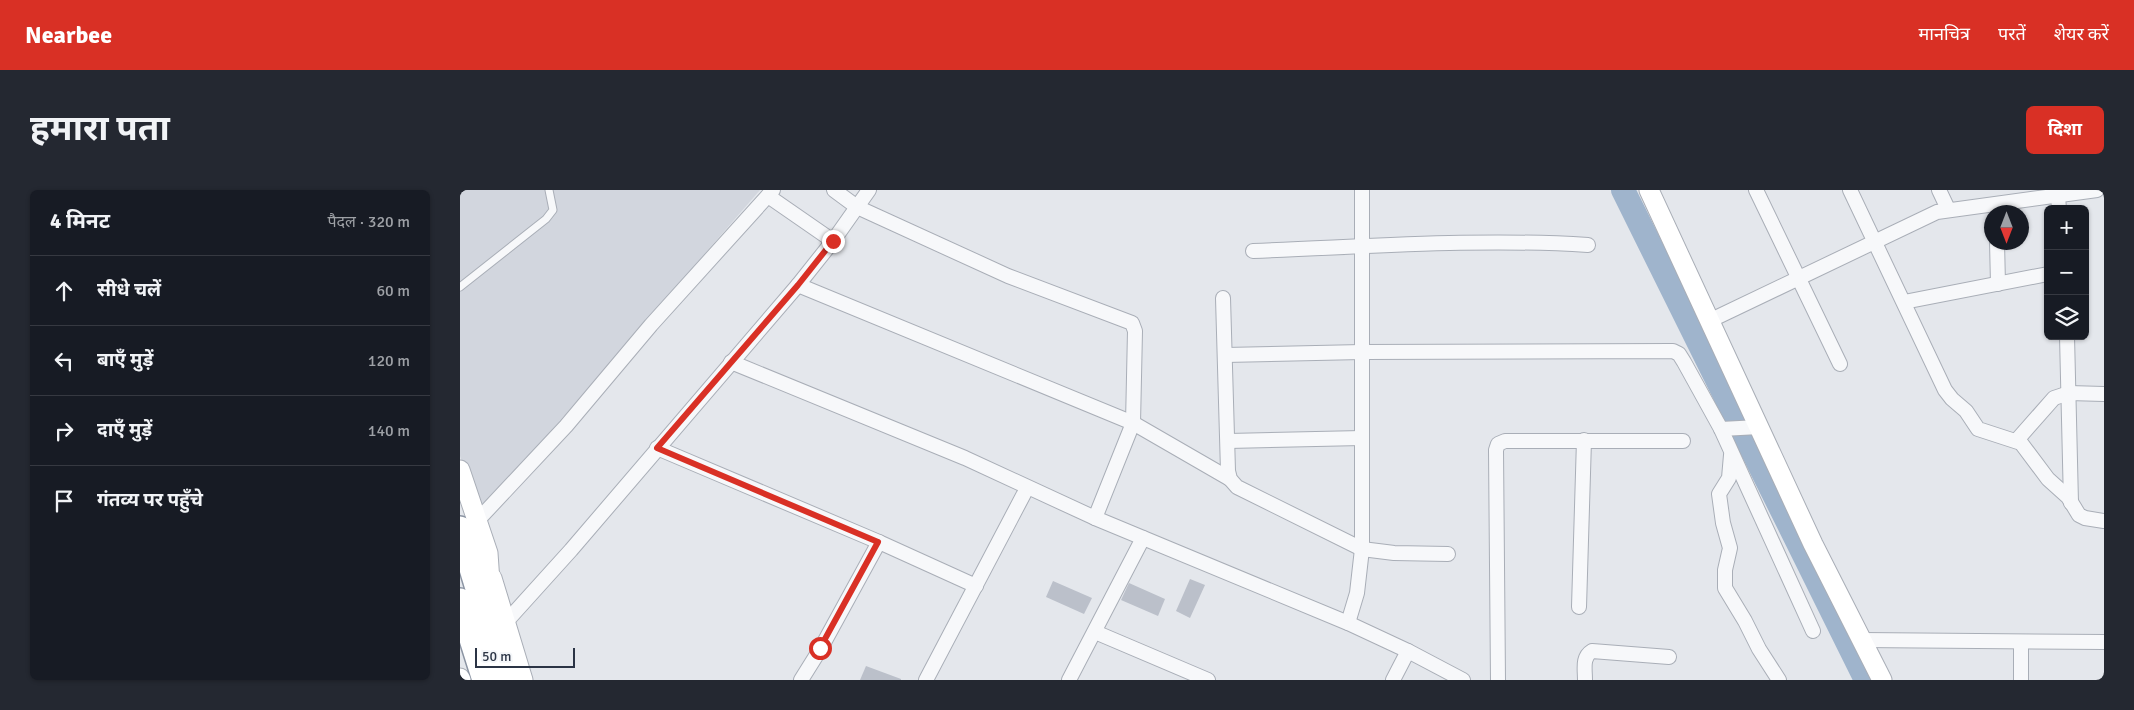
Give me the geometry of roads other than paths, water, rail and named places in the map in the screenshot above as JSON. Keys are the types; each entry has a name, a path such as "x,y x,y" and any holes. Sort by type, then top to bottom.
{"highway":[{"path":"469,525 485,610 506,680"},
{"path":"460,601 484,680"}],"street":[{"path":"834,190 858,207 1008,276 1129,320 1134,326 1133,422 1095,518"},
{"path":"506,622 798,285 833,241 869,190"},
{"path":"1348,623 1357,593 1362,549 1364,247 1362,190"},
{"path":"1649,190 1709,321 1754,427 1882,680"},
{"path":"1756,190 1840,364"},
{"path":"1850,190 1945,390 1952,400 1966,412 1978,429 2016,440 2025,447 2048,479 2064,493 2075,510 2085,518 2104,521"},
{"path":"1939,190 1948,209"},
{"path":"1709,321 1927,216 1948,209 1995,202 2059,202 2097,190"},
{"path":"469,525 566,426 651,325 770,193 833,241"},
{"path":"1253,251 1478,241 1540,242 1588,246"},
{"path":"1997,250 1998,284"},
{"path":"1904,302 2044,275"},
{"path":"798,285 1133,422 1230,480 1237,487 1362,549 1394,553 1448,554"},
{"path":"1223,298 1230,480"},
{"path":"2067,340 2071,503"},
{"path":"1225,355 1362,352 1673,351 1684,362 1724,429 1731,451 1813,631"},
{"path":"731,362 965,458 1095,518 1348,623 1408,651 1463,680"},
{"path":"2016,440 2054,398 2069,393 2104,394"},
{"path":"1724,429 1754,427"},
{"path":"1228,441 1362,438"},
{"path":"1579,607 1584,440"},
{"path":"1498,680 1496,450 1498,444 1505,441 1683,441"},
{"path":"657,448 976,586"},
{"path":"1731,451 1729,478 1719,494 1723,523 1730,548 1725,570 1725,588 1746,621 1759,649 1779,680"},
{"path":"460,470 469,525 488,553 490,582 485,610"},
{"path":"926,680 1027,488"},
{"path":"1069,680 1143,538"},
{"path":"801,680 878,542"},
{"path":"489,567 523,680"},
{"path":"1095,632 1208,680"},
{"path":"1862,640 2104,642"},
{"path":"2022,642 2022,680"},
{"path":"1394,680 1408,651"},
{"path":"1585,680 1585,660 1587,654 1592,651 1669,657"}],"lane":[{"path":"460,287 546,219 553,210 548,190"}],"waterway":[{"path":"1623,190 1866,680"}]}
